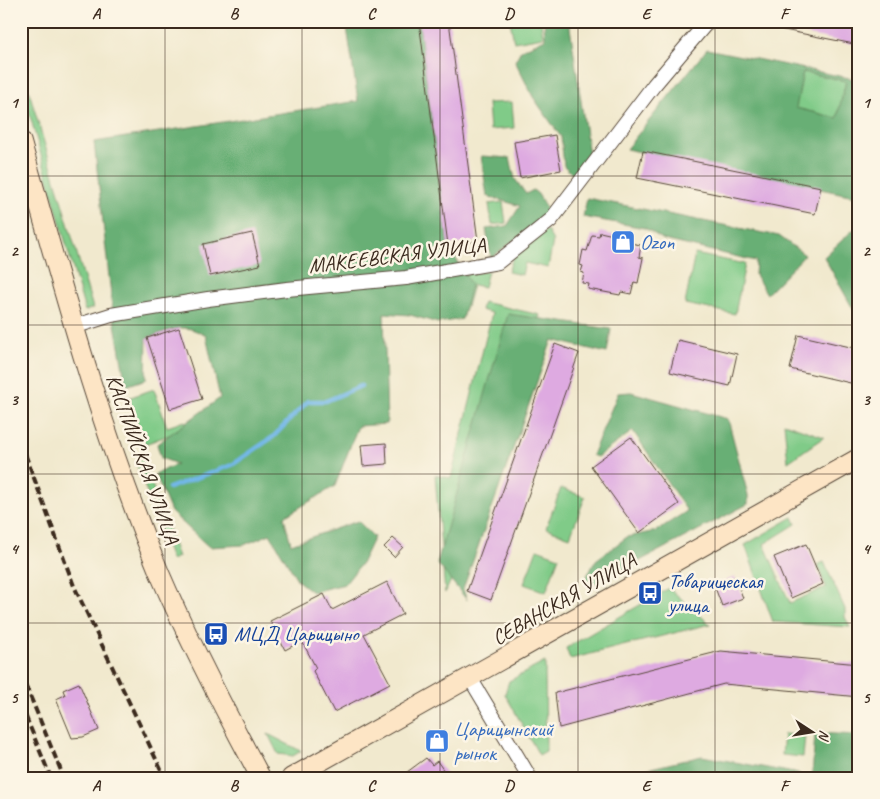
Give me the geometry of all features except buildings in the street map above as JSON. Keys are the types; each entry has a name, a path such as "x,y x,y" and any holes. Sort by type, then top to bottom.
{"main road":[{"name":"КАСПИЙСКАЯ УЛИЦА","path":"21,141 73,327 115,457 180,620 261,778"},
{"name":"СЕВАНСКАЯ УЛИЦА","path":"291,778 859,458"}],"street":[{"name":"МАКЕЕВСКАЯ УЛИЦА","path":"73,327 110,316 208,300 287,289 406,278 498,262 551,220 654,85 708,21"},
{"path":"470,678 530,778"}],"green space":[{"path":"346,21 419,21 448,245 471,285 462,319 438,323 410,315 384,313 387,424 358,426 335,486 284,517 291,544 358,521 374,537 361,564 345,584 312,592 298,581 270,534 244,545 209,547 171,512 155,474 177,464 161,458 157,444 220,398 206,336 198,331 183,328 177,328 147,338 146,379 126,386 113,313 94,142 358,101"},
{"path":"510,21 541,21 543,37 514,42"},
{"path":"544,21 569,21 590,161 574,176 564,166 561,137 533,97 515,61 521,50 545,39"},
{"path":"707,49 859,80 859,197 626,149","holes":["803,72 846,81 837,118 796,108"]},
{"path":"21,64 93,308 85,311 21,84"},
{"path":"803,72 846,81 837,118 795,108"},
{"path":"512,102 514,128 490,130 488,103"},
{"path":"481,156 510,158 515,179 526,194 533,190 538,194 549,213 491,258 486,229 507,226 520,206 487,196"},
{"path":"587,198 779,236 805,255 767,294 755,275 756,261 664,240 645,228 583,217"},
{"path":"503,202 506,223 492,225 489,204"},
{"path":"854,229 859,234 857,316 824,257"},
{"path":"547,230 553,241 548,268 525,263 522,275 508,272 513,257"},
{"path":"695,254 745,264 735,314 685,304"},
{"path":"488,271 484,287 473,285 467,306 439,296 435,279"},
{"path":"483,302 540,315 522,363 461,558 445,593 435,475 451,478 492,313 481,310"},
{"path":"508,314 611,329 607,353 552,340 463,589 467,600 437,563"},
{"path":"154,389 167,427 185,421 187,428 145,444 128,398"},
{"path":"631,392 728,419 748,495 748,504 592,586 584,581 596,560 627,537 656,531 687,511 633,431 597,457 592,455 618,393"},
{"path":"784,423 824,437 788,462"},
{"path":"143,459 178,557 171,560 136,462"},
{"path":"561,488 585,497 570,537 546,528"},
{"path":"793,517 796,524 764,544 790,603 826,587 817,565 824,562 845,609 845,617 850,627 773,622 745,545"},
{"path":"537,549 559,557 546,592 524,584"},
{"path":"669,588 710,624 570,659 566,648"},
{"path":"545,662 546,751 539,755 505,694 509,681"},
{"path":"815,733 859,735 859,778 812,778"},
{"path":"268,734 301,751 293,756 278,754"},
{"path":"784,734 805,736 803,757 782,755"},
{"path":"702,756 800,774 799,778 609,778"}],"waterway":[{"path":"169,488 232,465 273,437 308,401 326,401 361,386"}],"railway":[{"path":"21,443 74,586 165,778"},
{"path":"21,674 64,778"},
{"path":"21,705 51,778"}],"place":[{"name":"Ozon","path":"623,242"},
{"name":"Товарищеская улица","path":"650,593"},
{"name":"МЦД Царицыно","path":"216,634"},
{"name":"Царицынский рынок","path":"437,741"}]}
